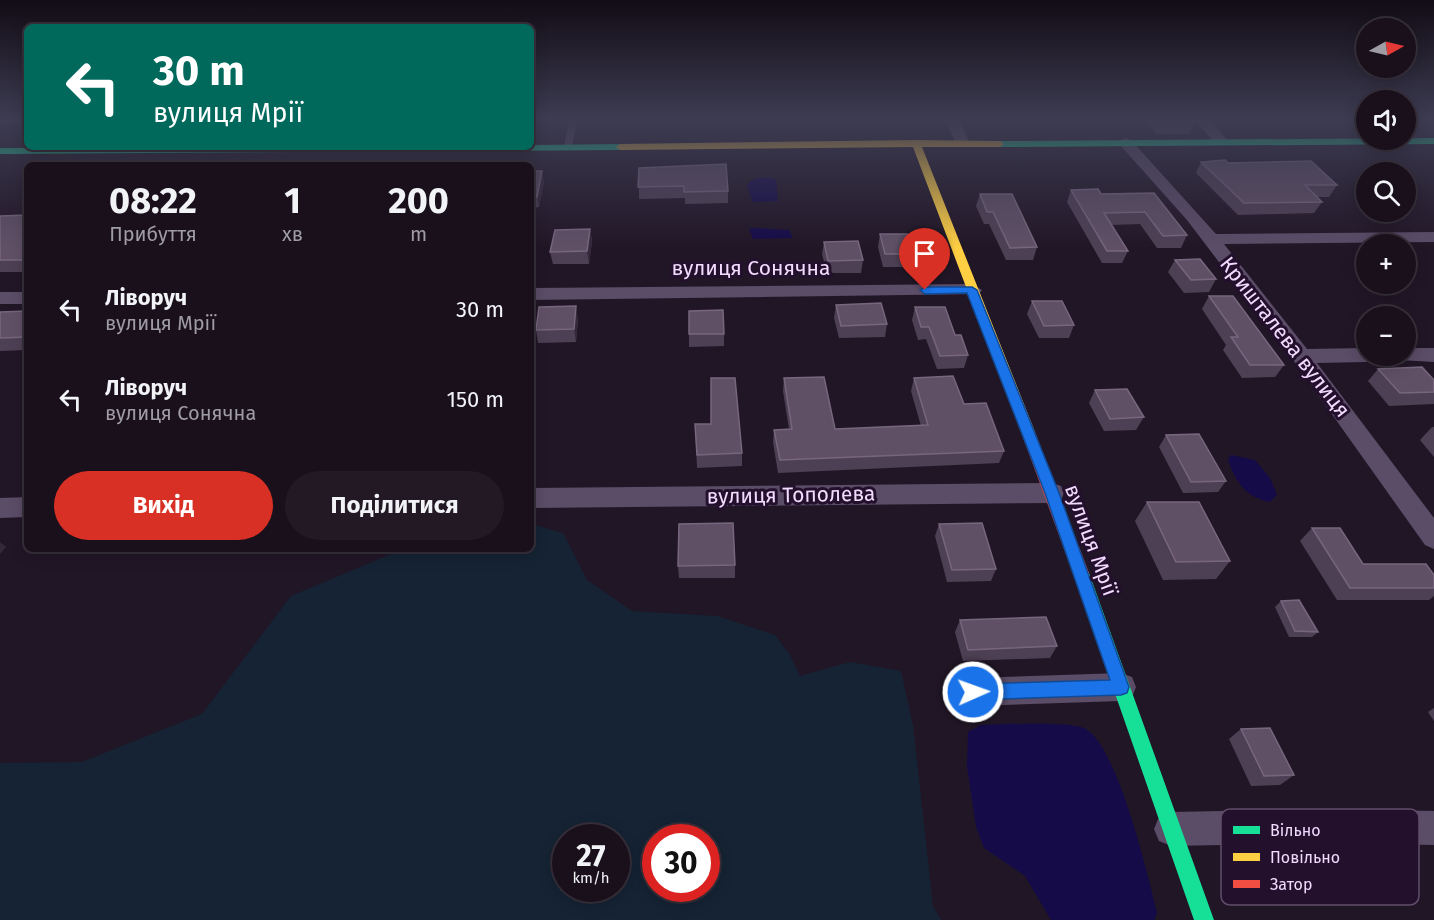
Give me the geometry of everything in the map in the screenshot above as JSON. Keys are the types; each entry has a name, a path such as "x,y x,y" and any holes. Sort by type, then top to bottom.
{"street":[{"name":"вулиця Мрії","path":"924,163 1052,493 1204,920"},
{"name":"Кришталева вулиця","path":"1144,163 1193,216 1426,514 1434,538"},
{"path":"1210,239 1434,237"},
{"name":"вулиця Сонячна","path":"534,294 972,290"},
{"path":"0,298 24,298"},
{"path":"1301,356 1356,355"},
{"path":"1416,355 1434,355"},
{"name":"вулиця Тополева","path":"534,498 1052,493"},
{"path":"0,508 24,507"},
{"path":"973,692 1121,687"},
{"path":"1171,829 1221,828"},
{"path":"1419,828 1434,828"}],"shaded area":[{"path":"758,178 776,180 778,201 753,202 747,186 749,183"},
{"path":"749,229 789,230 793,238 753,239"},
{"path":"1231,455 1255,460 1270,478 1277,495 1270,502 1255,497 1243,488 1228,460"},
{"path":"534,525 563,533 587,580 632,611 717,616 775,635 790,655 800,676 850,662 901,671 913,725 933,906 941,920 0,920 0,763 82,762 202,714 291,596 396,552 534,552"},
{"path":"981,725 1077,726 1084,728 1096,739 1108,758 1129,812 1157,913 1154,920 1051,920 1025,876 984,848 976,827 967,766 968,732"}],"building":[{"path":"1202,163 1313,163 1337,185 1305,185 1322,202 1244,203"},
{"path":"726,164 728,191 684,192 684,186 638,187 639,168"},
{"path":"534,171 542,171 537,197 534,197"},
{"path":"1098,189 1101,194 1154,193 1187,235 1163,236 1145,212 1104,213 1128,251 1107,251 1071,190"},
{"path":"980,194 1012,194 1037,247 1010,248 993,212 987,212"},
{"path":"24,215 24,260 0,260 0,216"},
{"path":"590,229 587,251 550,252 555,230"},
{"path":"880,234 908,234 914,254 885,254"},
{"path":"858,241 863,260 828,261 824,242"},
{"path":"1200,259 1216,279 1191,280 1175,260"},
{"path":"1209,296 1233,296 1284,365 1250,365 1231,337 1238,337"},
{"path":"1032,301 1062,301 1074,325 1044,326"},
{"path":"881,303 887,324 841,326 836,305"},
{"path":"576,306 574,329 536,330 539,307"},
{"path":"915,307 945,307 955,335 961,335 968,355 940,356 929,327 921,327"},
{"path":"723,310 724,334 689,334 689,311"},
{"path":"24,311 24,337 0,338 0,312"},
{"path":"1422,367 1434,380 1434,392 1400,393 1378,369"},
{"path":"953,376 964,404 986,403 1004,451 780,460 774,430 792,429 784,378 824,377 835,429 928,425 914,378"},
{"path":"711,378 735,378 742,453 697,455 695,424 711,424"},
{"path":"1127,389 1144,417 1110,419 1095,390"},
{"path":"1199,434 1226,481 1191,482 1166,435"},
{"path":"1147,502 1199,502 1230,561 1176,562"},
{"path":"733,523 735,565 678,566 679,524"},
{"path":"982,523 996,569 952,570 939,524"},
{"path":"1312,528 1340,528 1363,564 1426,564 1434,575 1434,588 1350,588"},
{"path":"1299,600 1318,632 1295,631 1281,601"},
{"path":"1046,617 1057,646 968,650 960,620"},
{"path":"1270,728 1294,775 1264,776 1241,729"}],"traffic: fast":[{"path":"1081,573 1204,920"}],"traffic: slow":[{"path":"924,163 1028,432"}],"traffic: jam":[{"path":"1028,432 1081,573"}],"route":[{"path":"925,290 972,290 1052,493 1121,687 973,692"}]}
